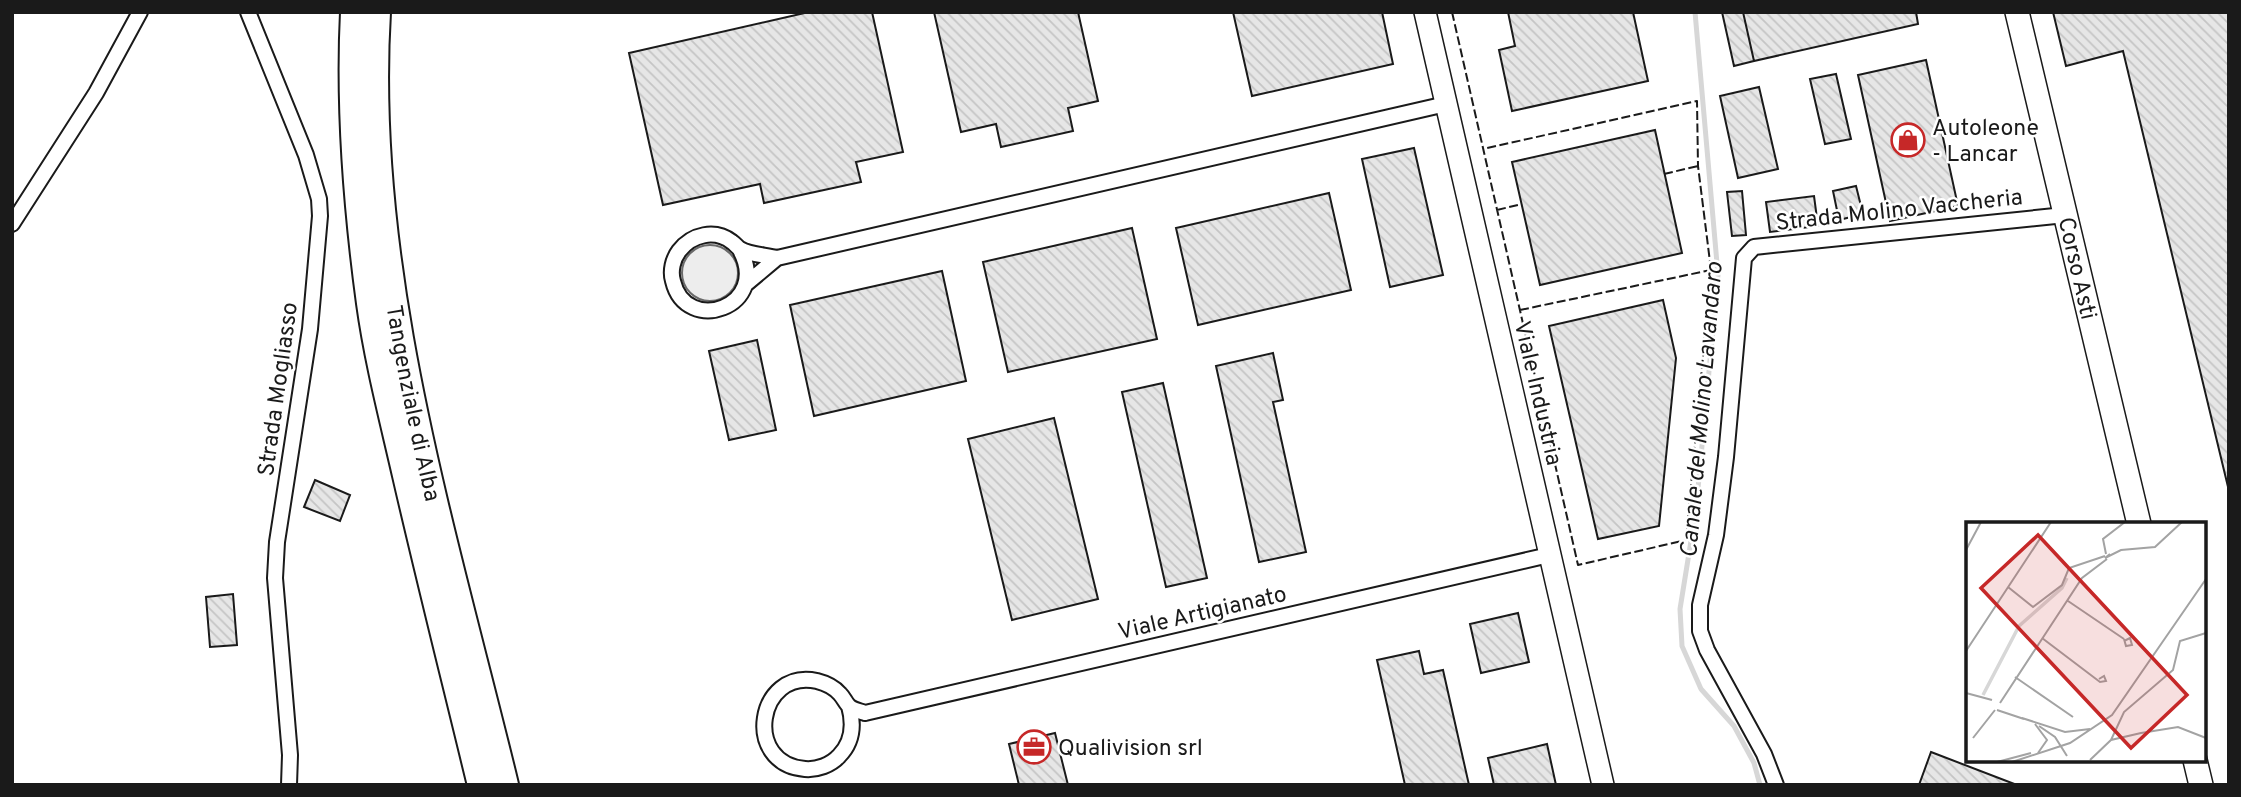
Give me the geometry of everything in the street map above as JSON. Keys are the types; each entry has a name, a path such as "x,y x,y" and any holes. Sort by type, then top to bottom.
{"highway":[{"name":"Tangenziale di Alba","path":"354,12 352,102 358,204 370,305 403,463 481,785"},
{"name":"Tangenziale di Alba","path":"377,12 376,94 381,198 408,382 505,785"},
{"path":"390,266 394,188 391,106 395,12"}],"main road":[{"name":"Corso Asti","path":"2017,12 2139,522"},
{"path":"2195,762 2201,785"}],"street":[{"path":"12,224 96,93 140,12"},
{"name":"Strada Mogliasso","path":"248,12 306,155 320,199 310,329 276,554 276,592 290,755 289,785"},
{"name":"Viale Industria","path":"1425,12 1603,785"},
{"path":"740,250 777,258 1446,104"},
{"name":"Strada Molino Vaccheria","path":"1776,785 1764,754 1707,650 1700,631 1700,605 1716,535 1726,457 1744,258 1754,247 2065,215"},
{"path":"707,235 720,236 731,241 740,250 746,260 746,284 740,296 731,304 720,310 707,311 684,301 676,291 672,267 684,244 707,235"},
{"path":"746,284 777,258"},
{"name":"Viale Artigianato","path":"865,713 1549,555"},
{"path":"814,680 828,685 840,694 849,706 865,713 852,730 848,744 839,757 827,765 812,769 797,768 783,762 766,739 763,724 766,709 774,696 785,686 799,681 814,680"},
{"path":"849,706 852,730"}],"shaded area":[{"path":"710,245 721,247 730,253 736,262 736,284 730,293 721,299 710,301 699,299 690,293 684,284 682,273 684,262 690,253 699,247"}],"building":[{"path":"809,12 872,12 903,152 856,162 861,182 764,203 760,184 663,205 629,53"},
{"path":"934,12 1078,12 1098,101 1068,108 1073,131 1001,147 996,124 961,132"},
{"path":"1233,12 1382,12 1393,64 1252,96"},
{"path":"1508,12 1633,12 1648,81 1512,111 1499,50 1515,46"},
{"path":"1722,12 1743,12 1754,61 1734,66"},
{"path":"1743,12 1916,12 1918,24 1754,61"},
{"path":"2053,12 2229,12 2229,491 2123,51 2066,66"},
{"name":"Autoleone - Lancar","path":"1926,60 1958,206 1890,221 1858,75"},
{"path":"1836,74 1851,139 1825,144 1810,79"},
{"path":"1759,87 1778,169 1738,178 1720,96"},
{"path":"1655,130 1682,253 1540,285 1512,162"},
{"path":"1414,148 1443,275 1390,287 1362,159"},
{"path":"1856,186 1863,214 1839,220 1833,191"},
{"path":"1742,191 1746,235 1732,236 1727,192"},
{"path":"1329,193 1351,290 1198,325 1176,228"},
{"path":"1814,196 1818,226 1770,232 1766,202"},
{"path":"1132,228 1157,339 1008,372 983,262"},
{"path":"942,271 966,381 814,416 790,305"},
{"path":"1663,300 1676,358 1659,526 1598,539 1549,326"},
{"path":"757,340 776,430 729,440 709,351"},
{"path":"1273,353 1283,400 1273,402 1306,552 1259,562 1216,366"},
{"path":"1163,383 1207,578 1166,587 1122,392"},
{"path":"1054,418 1098,599 1012,620 968,439"},
{"path":"315,480 350,495 340,521 304,507"},
{"path":"233,594 237,645 210,647 206,597"},
{"path":"1518,613 1529,662 1481,673 1470,624"},
{"path":"1419,651 1424,674 1443,670 1469,785 1405,785 1377,660"},
{"path":"1055,733 1068,785 1019,785 1009,744"},
{"path":"1547,744 1556,785 1494,785 1488,758"},
{"path":"1931,752 2017,785 1919,785"}],"waterway":[{"name":"Canale del Molino Lavandaro","path":"1695,12 1718,275 1696,510 1680,609 1682,646 1701,689 1734,726 1754,763 1760,785"}],"fence":[{"path":"1452,12 1578,565 1686,540 1711,270 1698,166 1697,101 1483,149"},
{"path":"1664,174 1698,166"},
{"path":"1497,210 1522,204"},
{"path":"1520,310 1711,270"}],"place":[{"name":"Autoleone - Lancar","path":"1908,140"},
{"name":"Qualivision srl","path":"1034,747"}]}
